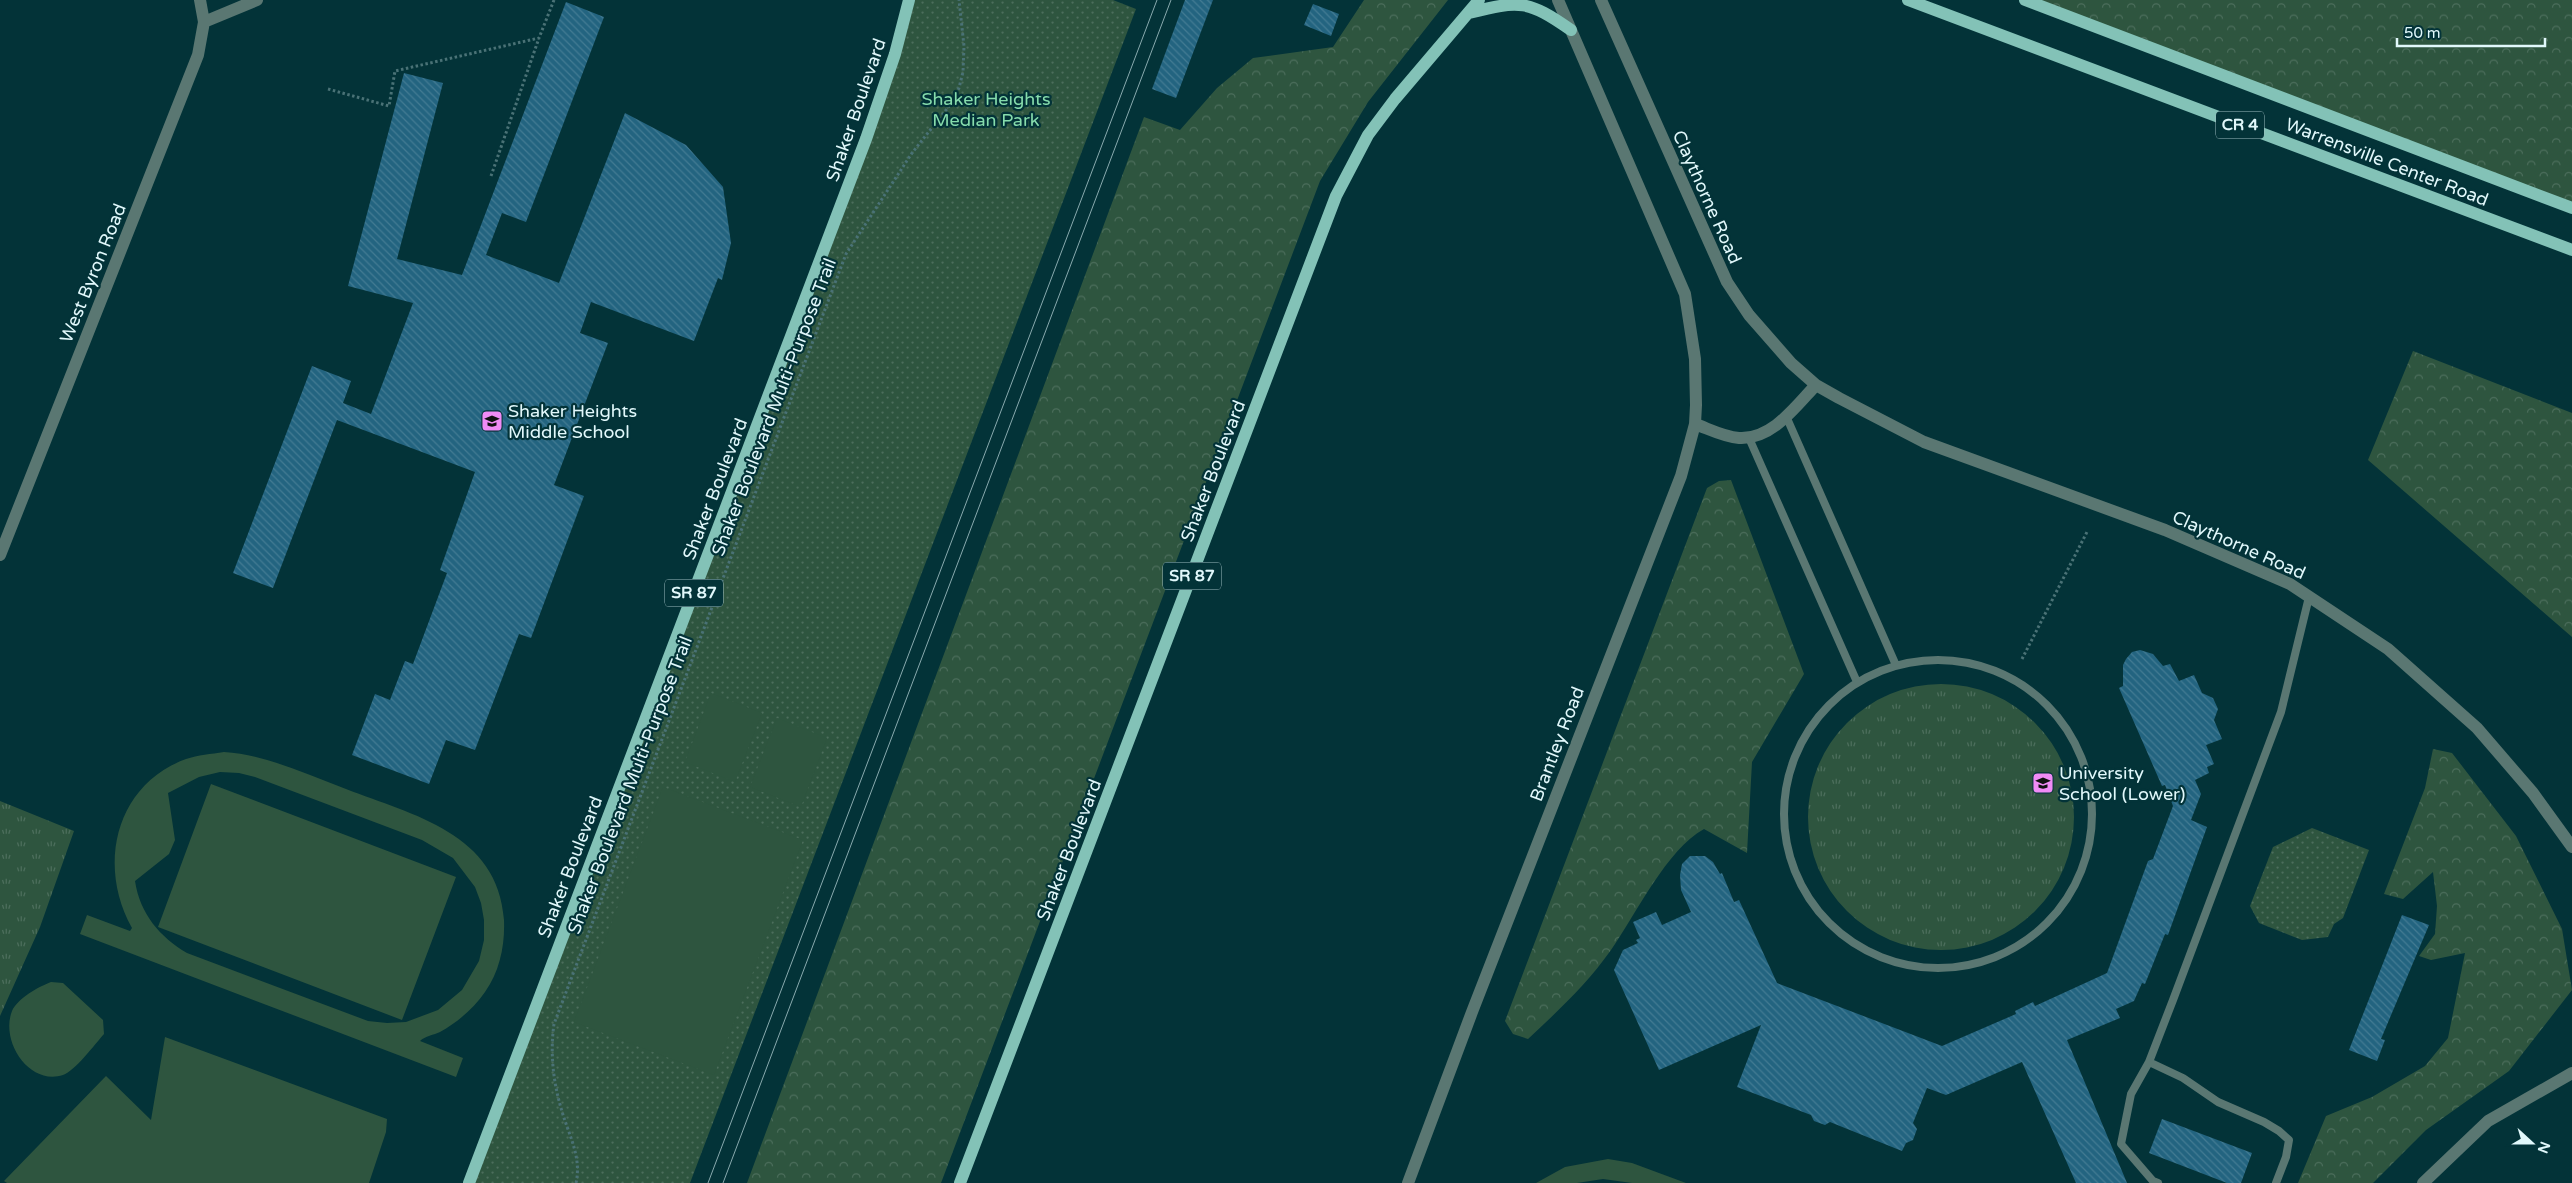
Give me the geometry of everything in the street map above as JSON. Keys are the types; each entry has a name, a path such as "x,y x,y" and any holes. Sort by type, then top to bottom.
{"main road":[{"name":"Shaker Boulevard","path":"470,1183 866,139 897,46 909,0"},
{"name":"Shaker Boulevard","path":"960,1183 1336,196 1368,135 1395,99 1478,0"},
{"name":"Warrensville Center Road","path":"1908,0 2572,250"},
{"name":"Warrensville Center Road","path":"2025,0 2572,208"},
{"path":"1469,13 1502,2 1521,1 1545,10 1571,30"}],"street":[{"name":"West Byron Road","path":"0,555 198,55 204,22 200,0"},
{"path":"204,22 257,0"},
{"path":"1558,0 1571,30"},
{"name":"Claythorne Road","path":"1601,0 1706,240 1732,290 1763,332 1816,385 1924,442 2164,530 2290,584 2388,649 2477,728 2533,793 2572,847"},
{"name":"Brantley Road","path":"1408,1183 1475,1003 1681,476 1695,424 1695,359 1689,310 1679,276 1571,30"},
{"path":"1695,424 1728,436 1749,438 1768,430 1786,416 1816,385"},
{"path":"2423,1183 2488,1122 2572,1073"}],"lane":[{"path":"1786,416 1895,663"},
{"path":"1749,438 1857,682"},
{"path":"2158,1183 2153,1181 2121,1144 2131,1094 2149,1062 2281,712 2309,597"},
{"path":"1955,659 2005,673 2047,703 2078,745 2092,794 2090,846 2071,894 2037,934 1993,960 1942,970 1891,962 1845,939 1809,901 1788,854 1783,803 1795,752 1823,709 1857,682 1895,663 1955,659"},
{"path":"2149,1062 2182,1078 2218,1102 2279,1131 2289,1140 2286,1157 2276,1183"}],"path":[{"path":"491,176 554,0"},
{"name":"Shaker Boulevard Multi-Purpose Trail","path":"576,1183 578,1172 577,1160 561,1108 553,1065 551,1045 554,1024 846,254 912,153 950,105 959,88 963,72 964,46 959,0"},
{"path":"328,89 389,106 395,70 539,38"},
{"path":"2022,659 2088,530"}],"green space":[{"name":"Shaker Heights Median Park","path":"909,0 1113,0 1136,9 690,1183 469,1183 770,394"},
{"path":"1364,0 1448,0 1368,102 1320,181 941,1183 747,1183 1144,117 1180,130 1217,88 1253,58 1333,47"},
{"path":"2025,0 2572,0 2572,208"},
{"path":"2413,351 2572,413 2572,637 2368,460"},
{"path":"1731,480 1804,674 1752,762 1747,853 1704,829 1690,838 1665,867 1611,950 1582,986 1528,1039 1513,1034 1505,1021 1707,488 1719,481"},
{"path":"1928,684 1954,684 1980,689 2004,699 2026,714 2044,732 2059,754 2069,778 2074,804 2074,830 2069,856 2059,880 2044,902 2026,920 2004,935 1980,945 1954,950 1928,950 1902,945 1878,935 1856,920 1838,902 1823,880 1813,856 1808,830 1808,804 1813,778 1823,754 1838,732 1856,714 1878,699 1902,689"},
{"path":"711,693 762,713 735,782 685,762"},
{"path":"777,718 827,738 801,807 750,787"},
{"path":"2433,749 2452,753 2516,836 2562,929 2572,990 2509,1071 2426,1130 2373,1183 2298,1183 2326,1116 2372,1097 2425,1066 2448,1038 2465,953 2431,960 2419,956 2435,934 2437,906 2433,872 2403,899 2384,894 2425,788"},
{"path":"224,752 256,757 301,771 424,819 448,832 469,847 486,866 498,890 504,920 504,939 498,967 485,992 471,1009 447,1028 420,1041 463,1058 456,1077 80,934 87,915 130,931 132,928 121,904 116,879 115,854 119,830 128,808 143,788 162,771 186,759","holes":["220,772 239,773 255,777 422,840 453,858 475,887 481,903 484,920 484,940 479,961 462,990 438,1010 406,1022 368,1021 187,953 168,940 153,923 141,904 135,881 169,854 175,840 168,793 199,777"]},
{"path":"211,784 456,877 402,1020 158,927"},
{"path":"663,787 803,840 714,1075 574,1022"},
{"path":"0,801 74,831 40,927 0,1016"},
{"path":"2312,828 2369,850 2343,918 2334,924 2328,937 2302,940 2259,923 2250,906 2273,847"},
{"path":"51,982 63,983 103,1020 104,1034 73,1068 63,1075 51,1077 39,1074 20,1058 10,1035 9,1023 12,1011 24,997"},
{"path":"165,1037 387,1119 386,1132 369,1183 7,1183 4,1181 106,1076 151,1120"},
{"path":"1608,1159 1632,1163 1686,1183 1632,1183 1603,1179 1577,1183 1536,1183 1565,1167"}],"building":[{"path":"1185,0 1213,0 1176,98 1152,89"},
{"name":"Shaker Heights Middle School","path":"566,2 604,17 526,222 502,213 486,255 559,283 625,113 686,145 723,187 731,243 722,280 718,278 694,341 591,302 580,333 608,343 554,485 584,496 531,638 519,634 475,750 446,740 429,784 352,755 375,694 390,700 405,661 413,664 447,573 440,570 475,472 337,420 273,588 233,573 312,366 351,381 343,403 371,414 413,303 348,286 404,73 443,83 397,259 462,275"},
{"path":"1313,4 1339,14 1331,36 1304,25"},
{"path":"2140,650 2153,654 2163,666 2170,664 2179,681 2194,675 2202,693 2213,698 2218,709 2214,720 2222,739 2206,745 2214,764 2207,767 2209,773 2195,780 2201,794 2191,820 2207,827 2168,935 2165,934 2145,984 2142,983 2134,1001 2116,1009 2120,1018 2067,1040 2127,1183 2076,1183 2022,1062 1946,1095 1927,1088 1913,1123 1917,1129 1913,1140 1906,1143 1902,1151 1830,1122 1825,1125 1814,1121 1811,1115 1737,1087 1761,1025 1659,1070 1614,970 1623,950 1638,943 1636,940 1640,938 1633,922 1656,912 1662,925 1691,912 1681,890 1680,875 1682,864 1690,856 1705,856 1713,862 1720,874 1722,873 1734,902 1739,900 1777,983 1942,1046 2016,1014 2015,1011 2033,1002 2035,1006 2107,973 2148,861 2153,859 2173,806 2165,785 2162,786 2119,688 2123,686 2123,665 2126,659 2132,652"},
{"path":"2402,915 2429,925 2381,1039 2385,1040 2377,1061 2349,1050"},
{"path":"2162,1119 2252,1153 2241,1183 2227,1183 2149,1153"}],"tram line":[{"path":"708,1183 1157,0"},
{"path":"723,1183 1171,0"}],"place":[{"name":"Shaker Heights Middle School","path":"492,421"},
{"name":"University School (Lower)","path":"2043,783"}]}
